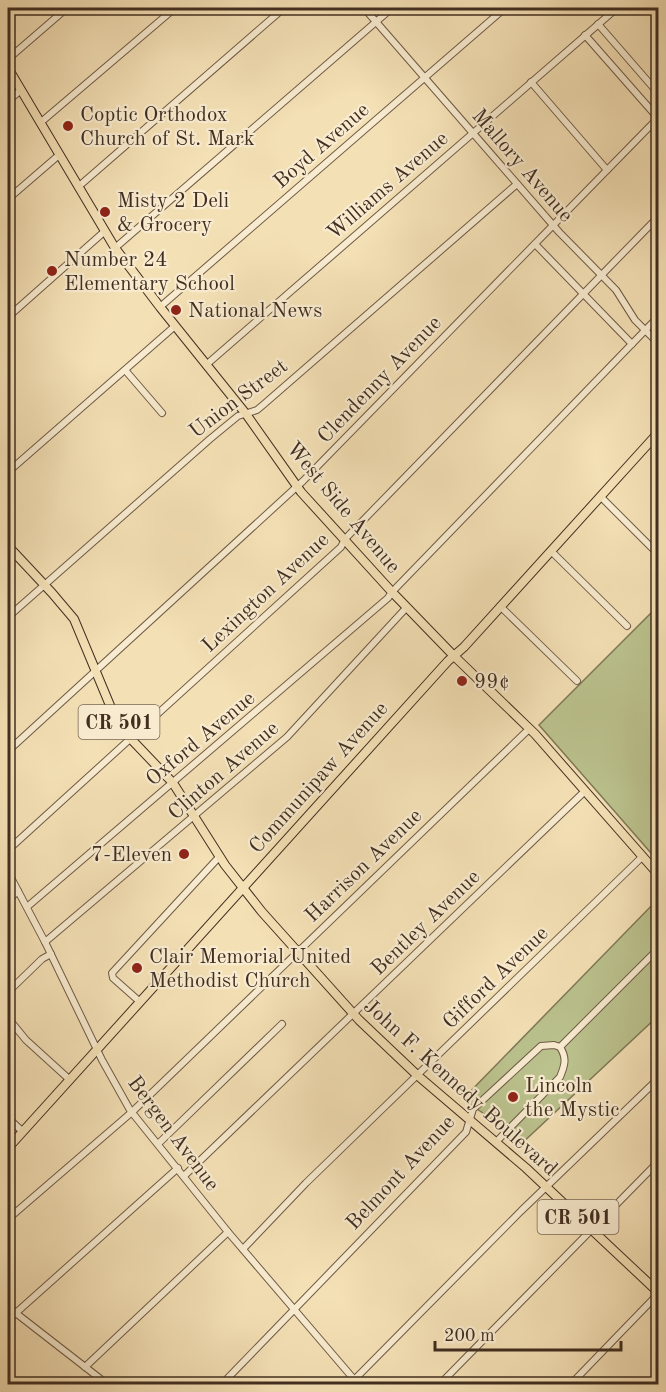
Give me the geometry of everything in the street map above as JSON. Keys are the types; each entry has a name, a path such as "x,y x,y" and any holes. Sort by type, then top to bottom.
{"main road":[{"name":"West Side Avenue","path":"8,68 115,248 246,414 297,486 392,592 529,729 658,874"},
{"name":"Communipaw Avenue","path":"8,1148 139,1001 658,433"},
{"name":"John F. Kennedy Boulevard","path":"8,546 74,619 114,716 173,783 242,888 353,1014 417,1075 496,1142 658,1293"}],"street":[{"path":"8,59 67,8"},
{"path":"40,123 175,8"},
{"path":"78,187 284,8"},
{"name":"Mallory Avenue","path":"364,8 553,225 602,274 616,290 635,320 658,343"},
{"path":"115,248 392,8"},
{"name":"Boyd Avenue","path":"160,307 505,8"},
{"name":"Williams Avenue","path":"206,365 617,8"},
{"path":"598,24 658,93"},
{"path":"585,35 658,118"},
{"path":"531,82 607,170"},
{"path":"8,101 21,90"},
{"name":"Clendenny Avenue","path":"8,751 297,486 658,118"},
{"path":"8,199 60,155"},
{"name":"Union Street","path":"8,617 219,431 238,416 263,405 517,184"},
{"name":"Lexington Avenue","path":"8,850 341,547 345,539 658,217"},
{"path":"8,317 105,231"},
{"path":"535,244 632,344"},
{"name":"Oxford Avenue","path":"27,907 388,598 658,317"},
{"path":"8,472 175,326"},
{"path":"125,370 162,413"},
{"path":"651,443 658,450"},
{"path":"601,496 658,554"},
{"path":"551,551 627,626"},
{"path":"500,606 578,681"},
{"name":"Clinton Avenue","path":"45,942 287,737 407,607"},
{"name":"Harrison Avenue","path":"8,1219 132,1112 529,729"},
{"name":"Bentley Avenue","path":"184,1176 585,791"},
{"path":"139,1001 113,978 112,973 220,856"},
{"name":"Gifford Avenue","path":"243,1249 306,1183 643,856"},
{"name":"Bergen Avenue","path":"8,872 97,1049 132,1112 228,1232 356,1382"},
{"path":"8,900 18,891"},
{"path":"496,1142 560,1077 565,1065 565,1055 560,1047 658,948"},
{"path":"8,992 42,959 51,954"},
{"path":"8,1018 26,1040 70,1080"},
{"path":"159,1143 282,1024"},
{"name":"Belmont Avenue","path":"222,1384 466,1132 473,1109 541,1046 560,1047"},
{"path":"356,1382 546,1188 658,1079"},
{"path":"8,1118 22,1131"},
{"path":"441,1384 658,1162"},
{"path":"8,1320 178,1168"},
{"path":"85,1367 228,1232"},
{"path":"571,1384 658,1293"},
{"path":"8,1307 106,1384"}],"green space":[{"path":"658,606 658,861 539,725"},
{"path":"658,899 658,1016 519,1146 487,1116 463,1099"}],"place":[{"name":"Coptic Orthodox Church of St. Mark","path":"68,126"},
{"name":"Misty 2 Deli & Grocery","path":"105,212"},
{"name":"Number 24 Elementary School","path":"52,271"},
{"name":"National News","path":"176,310"},
{"name":"99¢","path":"462,681"},
{"name":"7-Eleven","path":"184,854"},
{"name":"Clair Memorial United Methodist Church","path":"137,968"},
{"name":"Lincoln the Mystic","path":"513,1097"}]}
